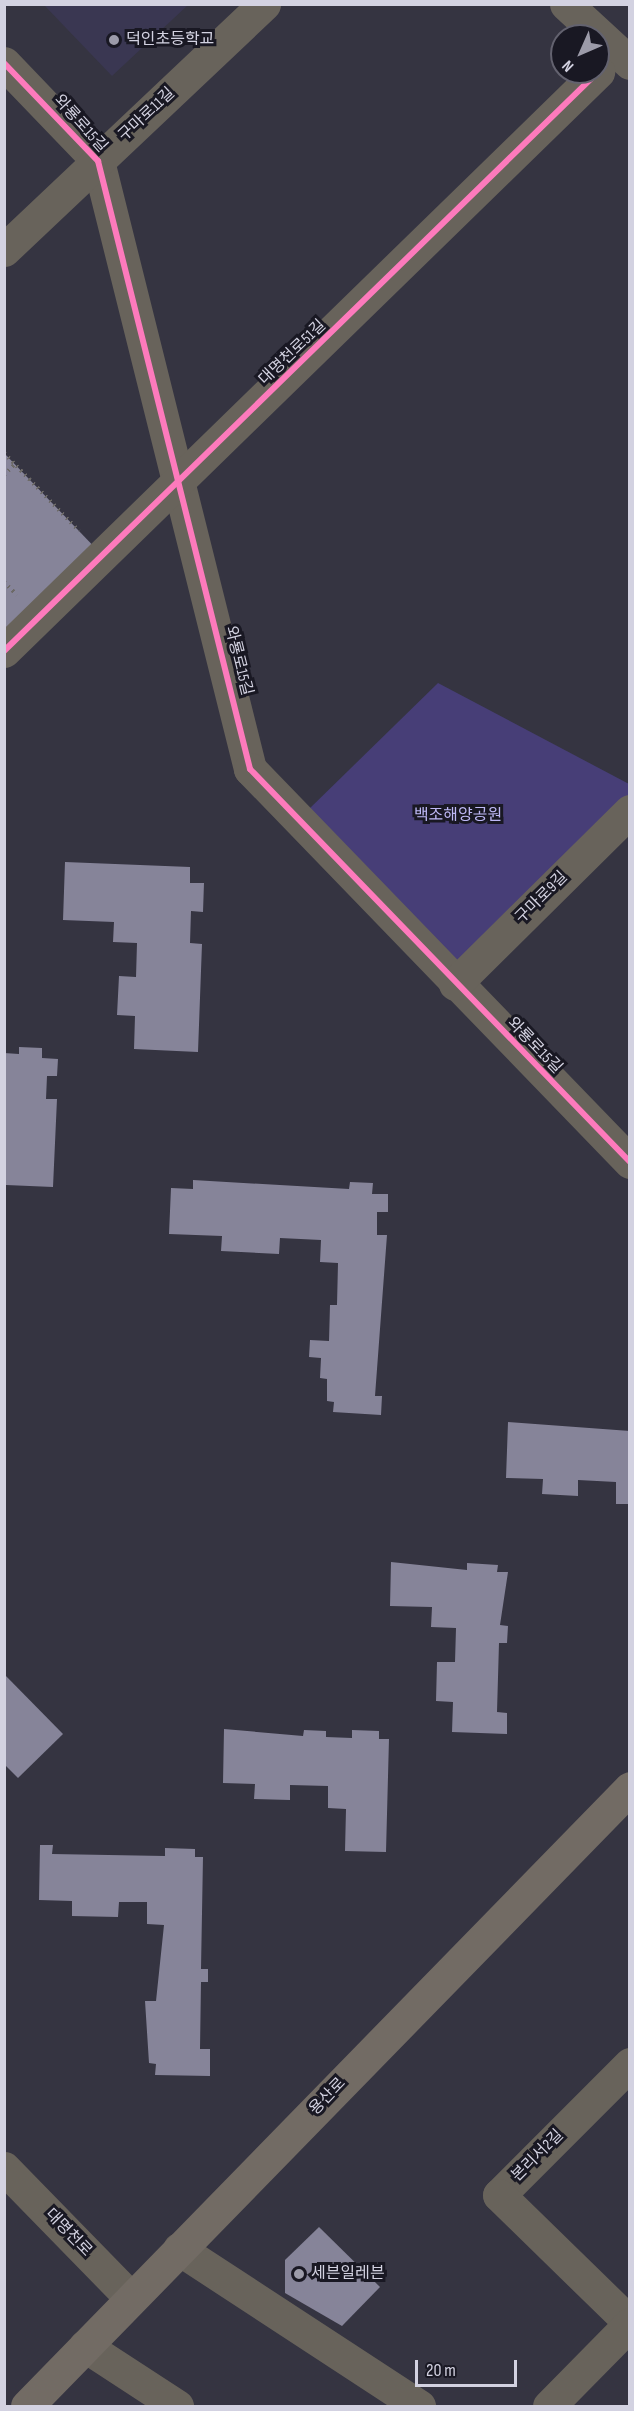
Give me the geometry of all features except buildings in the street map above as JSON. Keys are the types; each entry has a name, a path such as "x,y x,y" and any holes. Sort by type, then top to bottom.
{"main road":[{"name":"용산로","path":"27,2406 630,1788"}],"street":[{"name":"구마로11길","path":"4,250 264,4"},
{"path":"566,4 611,65"},
{"name":"와룡로15길","path":"4,63 98,161 250,769 455,984 630,1162"},
{"name":"대명천로51길","path":"4,651 611,65"},
{"name":"구마로9길","path":"455,984 630,811"},
{"name":"본리서2길","path":"630,2064 499,2195 630,2324"},
{"name":"대명천로","path":"4,2168 131,2298"},
{"path":"179,2249 419,2406"},
{"path":"549,2406 630,2324"},
{"path":"85,2346 177,2406"}],"path":[{"path":"4,453 103,556"},
{"path":"4,475 15,464"}],"shaded area":[{"name":"덕인초등학교","path":"44,5 188,5 112,76"}],"green space":[{"name":"백조해양공원","path":"438,683 629,784 629,796 457,970 306,812"}],"cycle path":[{"path":"4,63 98,161 250,769 630,1162"},
{"path":"4,651 586,84"}],"place":[{"name":"덕인초등학교","path":"114,40"},
{"name":"세븐일레븐","path":"299,2274"}]}
